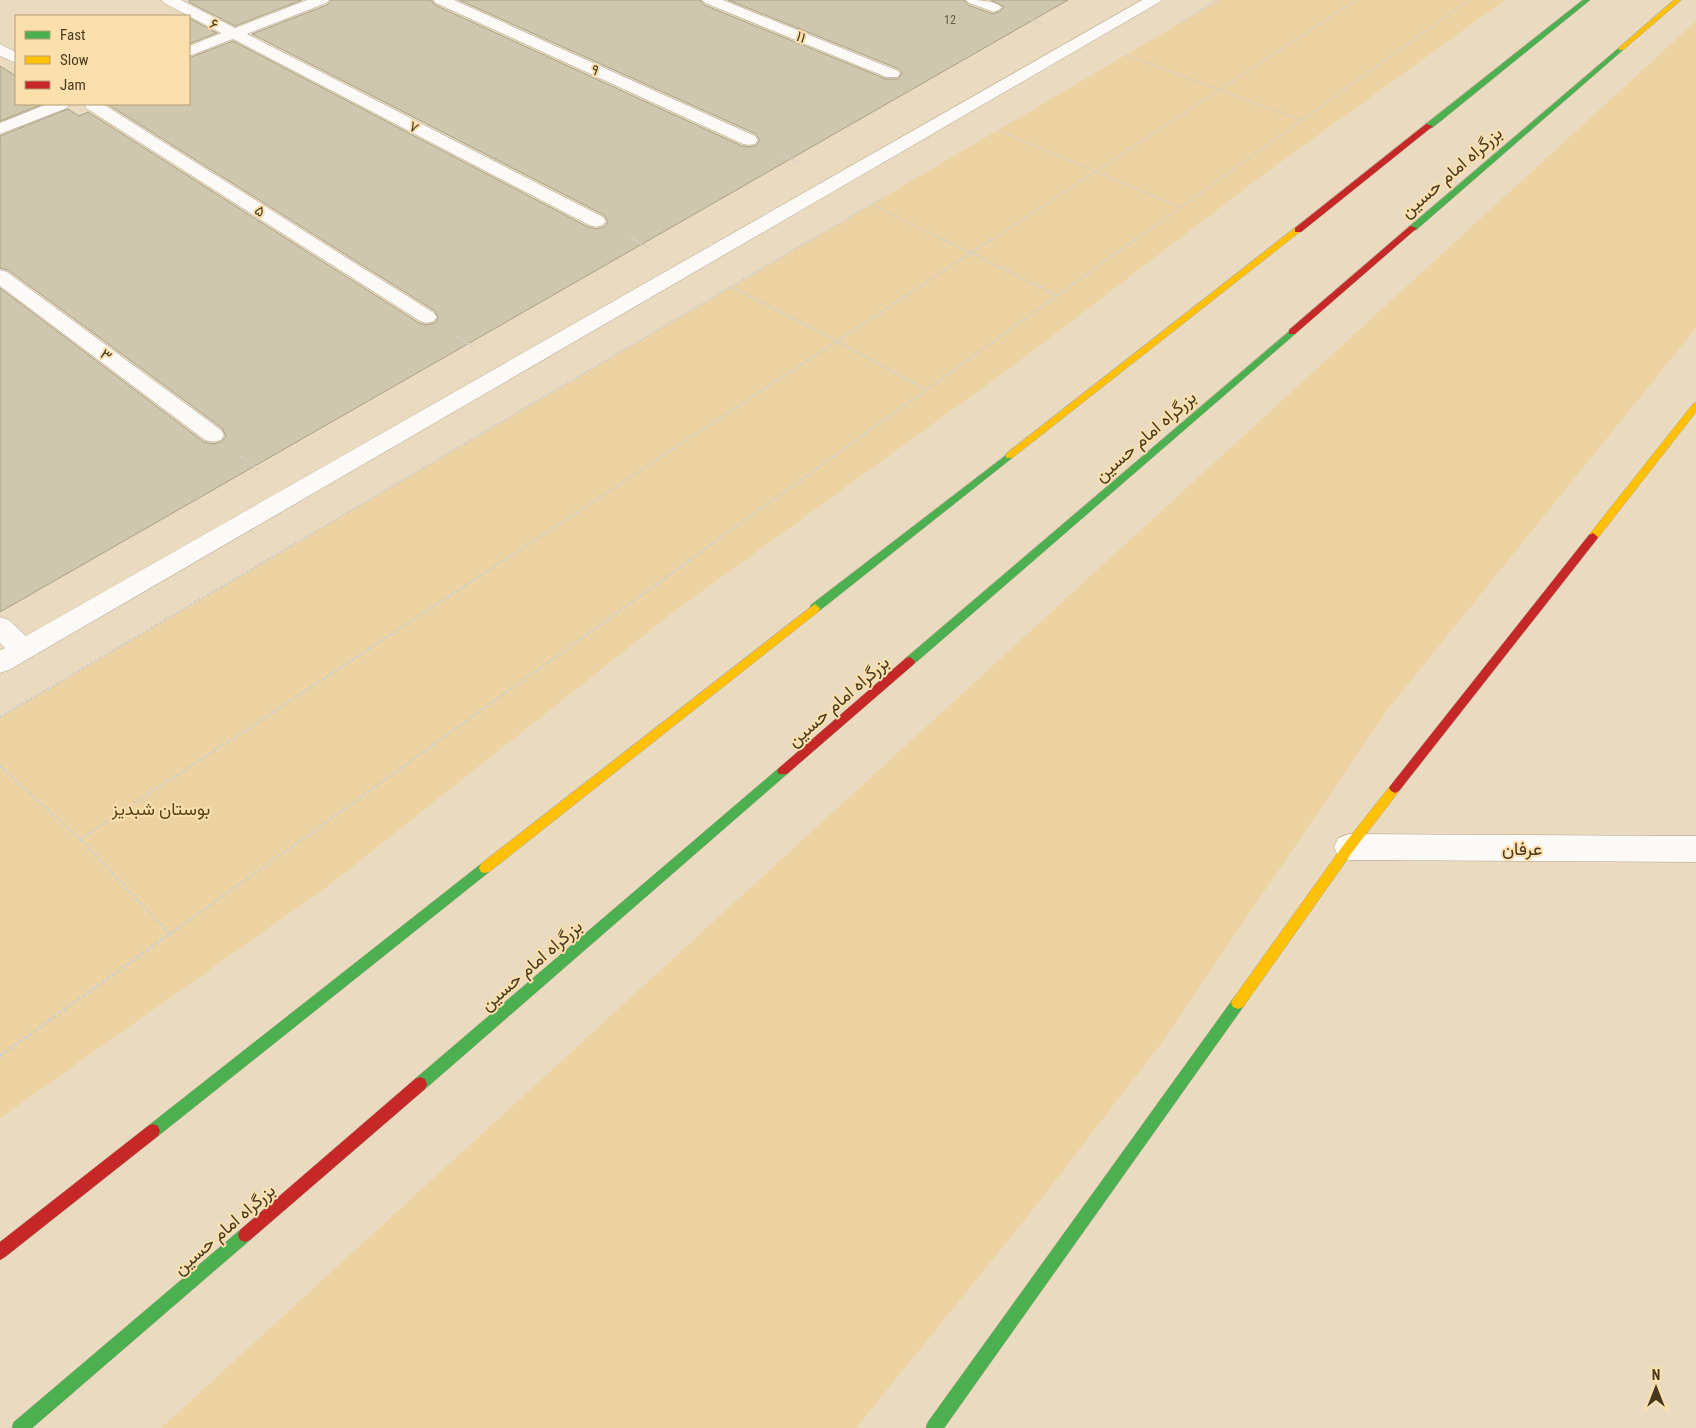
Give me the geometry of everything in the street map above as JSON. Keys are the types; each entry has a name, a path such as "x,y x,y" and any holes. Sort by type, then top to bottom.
{"main road":[{"path":"0,1252 863,571 1323,211 1587,0"},
{"name":"بزرگراه امام حسین","path":"20,1428 1678,0"},
{"path":"934,1428 1349,847 1695,409"}],"street":[{"name":"۶","path":"169,0 232,33"},
{"path":"190,51 321,0"},
{"name":"۹","path":"441,0 749,140"},
{"name":"۱۱","path":"710,0 892,74"},
{"path":"974,0 994,7"},
{"path":"0,663 1153,0"},
{"name":"۷","path":"232,33 596,221"},
{"path":"0,49 15,57"},
{"path":"0,129 59,105"},
{"name":"۵","path":"94,105 427,318"},
{"name":"۳","path":"0,276 212,435"},
{"path":"0,627 23,649"},
{"name":"عرفان","path":"1349,847 1696,849"}],"path":[{"path":"1176,25 1218,0"},
{"path":"80,839 1356,0"},
{"path":"0,1056 1469,0"},
{"path":"994,7 1085,39"},
{"path":"1134,50 1126,55 1302,120"},
{"path":"1006,125 998,130 1180,208"},
{"path":"749,140 839,180"},
{"path":"0,717 889,194"},
{"path":"872,204 1058,296"},
{"path":"596,221 688,267"},
{"path":"732,287 837,341 926,390"},
{"path":"427,318 510,370"},
{"path":"212,435 292,495"},
{"path":"0,766 80,839 170,934"}],"green space":[{"name":"بوستان شبدیز","path":"1219,0 1505,0 1260,177 1018,362 672,613 328,886 0,1118 0,717"},
{"path":"1696,21 1696,328 1388,709 1160,1045 1028,1216 856,1428 161,1428"}],"building":[{"path":"189,0 302,0 235,26 189,2"},
{"path":"331,0 431,0 435,5 742,146 749,147 755,146 760,141 756,134 459,0 700,0 704,5 886,79 898,79 902,73 899,69 728,0 964,0 968,5 993,14 1004,7 991,0 1068,0 0,612 0,288 204,442 213,444 221,442 226,436 222,428 8,270 0,268 0,136 68,109 79,116 88,112 419,323 426,325 435,323 438,318 435,311 109,105 190,105 190,58 233,41 588,227 597,229 604,227 608,222 604,215 252,34 327,5"},
{"path":"190,19 217,33 190,44"},
{"path":"0,66 15,75 15,105 40,105 0,121"}],"traffic: fast":[{"path":"1429,126 1587,0"},
{"path":"1413,228 1621,49"},
{"path":"910,661 1292,332"},
{"path":"815,608 1009,456"},
{"path":"420,1084 783,771"},
{"path":"153,1131 485,868"},
{"path":"934,1428 1238,1003"},
{"path":"20,1428 245,1235"}],"traffic: slow":[{"path":"1621,49 1678,0"},
{"path":"1009,456 1298,230"},
{"path":"1593,537 1696,406"},
{"path":"485,868 815,608"},
{"path":"1238,1003 1349,847 1395,788"}],"traffic: jam":[{"path":"1298,230 1429,126"},
{"path":"1292,332 1413,228"},
{"path":"1395,788 1593,537"},
{"path":"783,771 910,661"},
{"path":"245,1235 420,1084"},
{"path":"0,1252 153,1131"}]}
